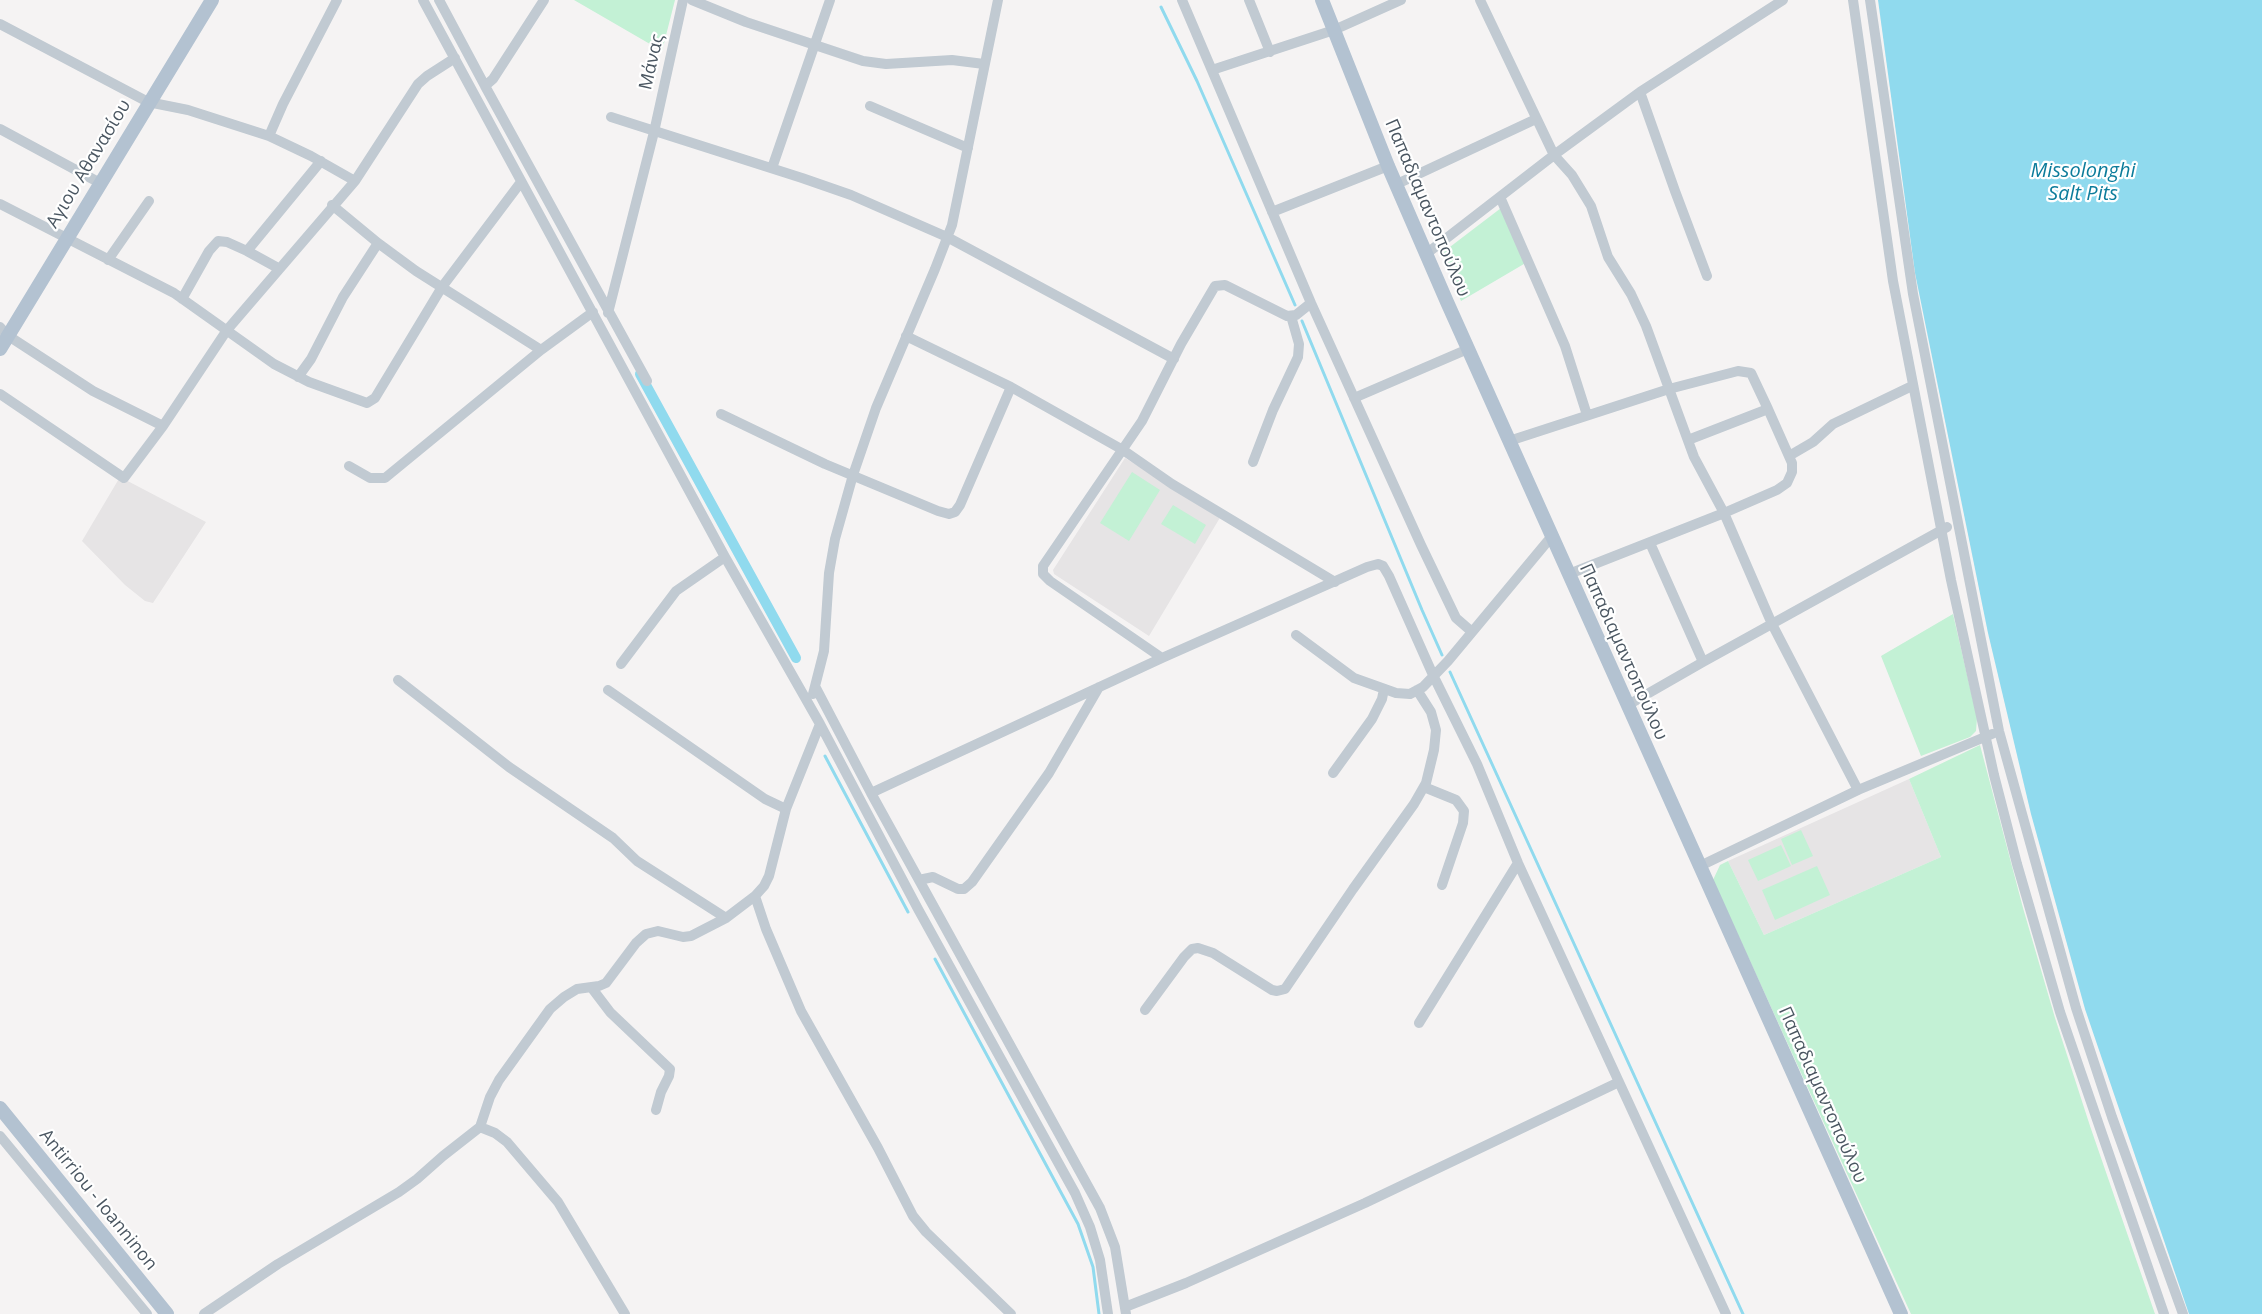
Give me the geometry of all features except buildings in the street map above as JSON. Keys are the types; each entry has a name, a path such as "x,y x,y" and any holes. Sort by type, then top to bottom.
{"main road":[{"name":"Αγιου Αθανασίου","path":"0,349 4,331 65,239 212,0"},
{"name":"Παπαδιαμαντοπούλου","path":"1322,0 1388,166 1426,254 1901,1314"},
{"name":"Antirriou - Ioanninon","path":"0,1108 167,1314"}],"street":[{"path":"269,136 283,104 338,0"},
{"path":"423,0 725,557 809,703 935,939 1075,1193 1090,1227 1100,1260 1108,1314"},
{"path":"438,0 646,381"},
{"path":"485,86 493,79 544,0"},
{"name":"Μάνας","path":"608,313 654,132 683,0"},
{"path":"692,0 746,22 874,64 946,60 984,64"},
{"path":"772,168 830,0"},
{"path":"809,703 816,688 826,637 831,555 853,475 876,408 947,237 956,207 998,0"},
{"path":"1182,0 1354,398 1456,618 1471,631"},
{"path":"1249,0 1270,52"},
{"path":"1212,70 1334,30 1401,0"},
{"path":"1480,0 1554,154 1572,175 1591,206 1608,257 1634,300 1694,457 1724,513 1772,624 1858,790"},
{"path":"1426,254 1554,154 1640,92 1783,0"},
{"path":"1853,0 1886,239 1912,386 1985,736 2017,864 2060,1012 2164,1314"},
{"path":"1870,0 1911,284 1999,731 2076,1008 2112,1117 2183,1314"},
{"path":"0,24 148,102 188,110 269,136 321,161 355,181"},
{"path":"0,394 124,478 163,426 227,330 332,205 355,181 418,84 455,58"},
{"path":"1640,92 1707,276"},
{"path":"870,106 968,148"},
{"path":"611,117 837,189 947,237 1174,358"},
{"path":"1397,184 1536,119"},
{"path":"0,129 100,183"},
{"path":"247,251 321,161"},
{"path":"1272,212 1388,166"},
{"path":"0,204 65,239 158,284 227,330 269,362 298,377 363,403 371,402 442,288 521,182"},
{"path":"1500,197 1565,346 1587,415"},
{"path":"108,260 149,201"},
{"path":"332,205 378,243 442,288 541,350"},
{"path":"182,299 215,243 222,240 278,268"},
{"path":"298,377 311,358 343,297 378,243"},
{"path":"1162,658 1050,581 1042,574 1047,560 1142,421 1174,358 1216,285 1225,285 1282,314 1291,316 1296,315 1311,303"},
{"path":"349,466 370,478 379,480 385,478 541,350 593,312"},
{"path":"1253,462 1273,410 1298,357 1299,344 1291,316"},
{"path":"4,331 99,394 163,426"},
{"path":"906,336 1011,387 1123,450 1172,484 1335,582"},
{"path":"1354,398 1468,349"},
{"path":"1509,441 1669,389 1733,372 1745,371 1751,374 1768,409 1789,456 1792,468 1787,483 1777,490 1724,513 1569,573"},
{"path":"1789,456 1813,442 1833,424 1912,386"},
{"path":"721,414 825,464 938,511 952,514 965,495 1011,387"},
{"path":"1688,440 1768,409"},
{"path":"1628,705 1941,529 1957,525"},
{"path":"1296,635 1348,675 1384,689 1405,694 1417,690 1423,687 1448,661 1552,536"},
{"path":"1650,543 1703,662"},
{"path":"621,664 676,591 725,557"},
{"path":"871,793 1162,658 1371,566 1378,564 1383,566 1477,764 1518,863 1726,1314"},
{"path":"398,680 509,767 614,838 637,861 726,918"},
{"path":"919,880 933,877 958,889 964,889 972,882 1049,773 1099,687"},
{"path":"816,688 871,793 1100,1208 1115,1247 1126,1311 1365,1203 1619,1082"},
{"path":"1333,773 1372,719 1382,699 1384,689"},
{"path":"608,690 765,799 786,809"},
{"path":"1145,1010 1184,957 1192,949 1198,948 1213,953 1272,990 1277,992 1285,989 1424,787 1430,769 1436,733 1431,712 1417,690"},
{"path":"204,1314 278,1264 399,1192 480,1127 490,1097 499,1080 545,1015 571,992 581,987 599,986 608,980 633,946 647,933 658,931 683,937 691,936 726,918 755,896 764,886 771,870 786,809 820,724"},
{"path":"1700,866 1858,790 1999,731"},
{"path":"1424,787 1456,800 1464,811 1463,823 1442,885"},
{"path":"1419,1023 1518,863"},
{"path":"755,896 766,929 798,1005 878,1148 913,1216 926,1232 1011,1314"},
{"path":"591,987 610,1012 668,1065 669,1076 656,1110"},
{"path":"480,1127 495,1132 507,1142 558,1202 625,1314"},
{"path":"0,1136 147,1314"}],"shaded area":[{"path":"1125,458 1221,516 1149,636 1054,574 1053,570"},
{"path":"120,477 206,522 153,603 145,601 125,585 82,541"},
{"path":"1909,779 1941,857 1764,935 1728,861"}],"green space":[{"path":"574,0 675,0 662,51"},
{"path":"1505,205 1529,261 1461,301 1442,253"},
{"path":"1132,472 1160,490 1129,541 1100,523"},
{"path":"1173,505 1206,525 1195,544 1161,524"},
{"path":"1953,614 1977,718 1976,731 1970,737 1921,756 1881,656"},
{"path":"1980,745 2055,1018 2155,1314 1911,1314 1713,880 1720,865 1728,861 1764,935 1941,857 1909,779"},
{"path":"1801,830 1813,856 1792,865 1781,839"},
{"path":"1781,845 1791,866 1758,881 1748,860"},
{"path":"1817,866 1830,895 1775,920 1762,890"}],"water":[{"name":"Missolonghi Salt Pits","path":"1878,0 2262,0 2262,1314 2189,1314 2085,1009 2031,814 1988,633 1915,273"}],"waterway":[{"path":"1161,7 1197,81 1295,305"},
{"path":"1302,321 1442,655"},
{"path":"640,374 796,658"},
{"path":"1450,672 1743,1314"},
{"path":"825,756 908,912"},
{"path":"935,959 1078,1224 1093,1267 1099,1314"}]}
